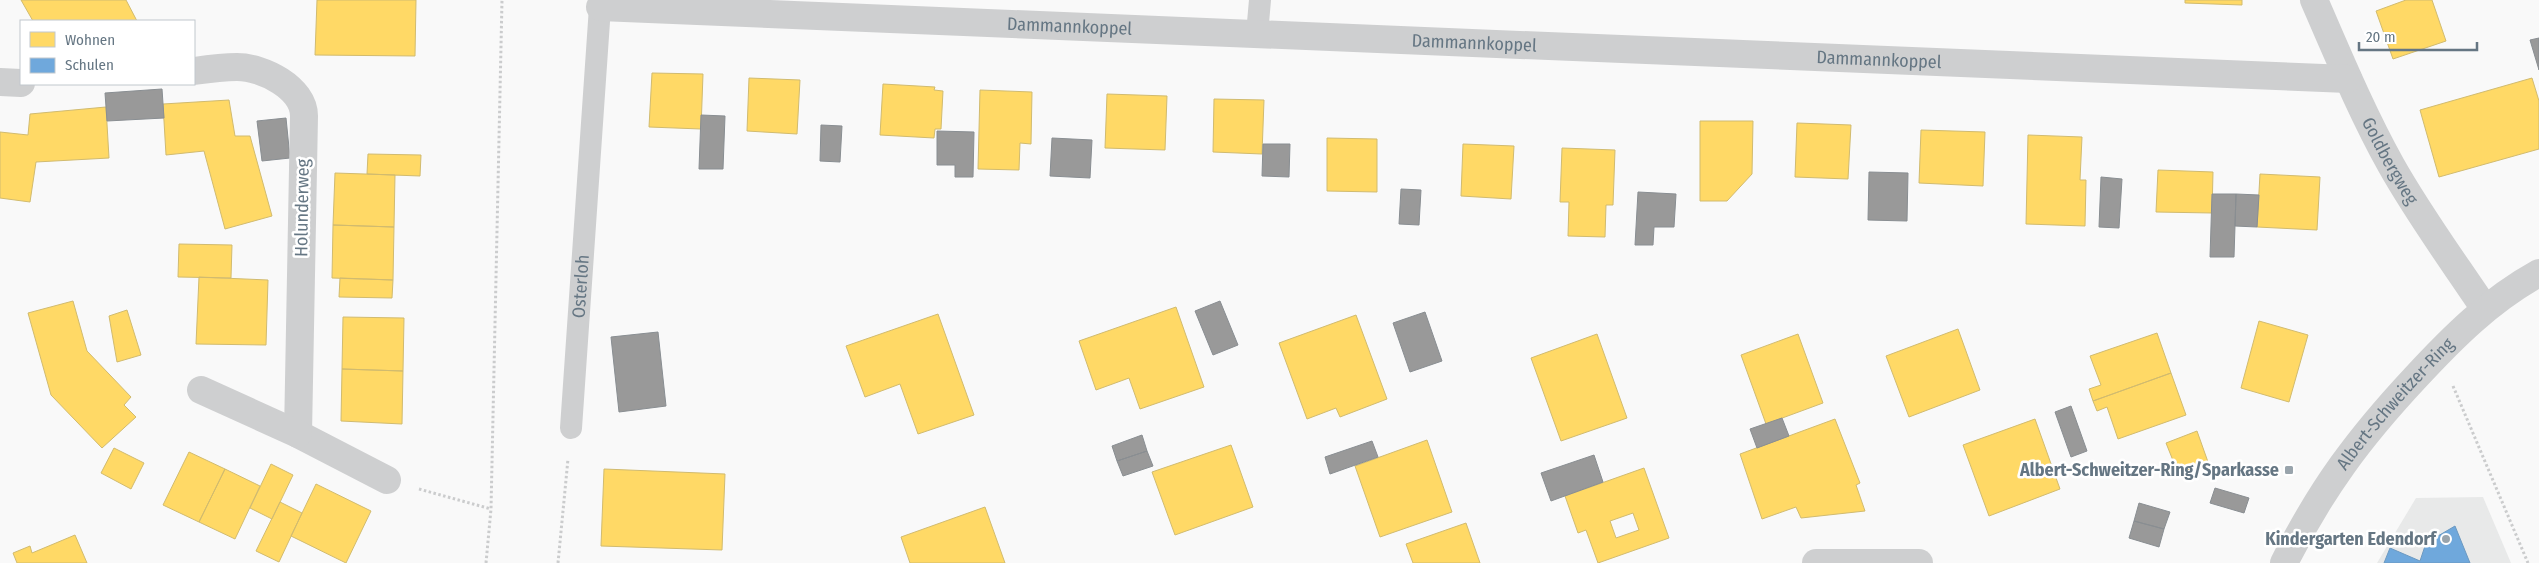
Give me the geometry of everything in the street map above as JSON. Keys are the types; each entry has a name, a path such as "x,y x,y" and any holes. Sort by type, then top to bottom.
{"street":[{"name":"Goldbergweg","path":"2314,0 2348,79 2390,164 2485,308"},
{"name":"Dammannkoppel","path":"600,7 2348,79"},
{"name":"Holunderweg","path":"195,71 238,67 252,69 266,74 286,86 301,100 304,107 298,434"},
{"path":"0,82 20,83"},
{"name":"Albert-Schweitzer-Ring","path":"2284,563 2314,506 2343,462 2370,428 2438,352 2485,308 2539,272"},
{"path":"201,390 298,434 387,480"},
{"path":"1816,563 1919,563"}],"lane":[{"path":"1257,34 1260,0"},
{"name":"Osterloh","path":"570,428 600,7"}],"path":[{"path":"486,563 491,509 502,0"},
{"path":"2438,352 2528,563"},
{"path":"558,563 570,428"},
{"path":"387,480 491,509"}],"shaded area":[{"name":"Kindergarten Edendorf","path":"2483,497 2511,563 2377,563 2416,498"}],"building: Wohnen":[{"path":"21,0 126,0 136,20 32,20"},
{"path":"317,0 416,0 415,56 315,55"},
{"path":"2185,0 2242,0 2242,5 2185,3"},
{"path":"2406,0 2432,0 2446,41 2393,59 2376,11"},
{"path":"652,73 703,74 701,129 649,127"},
{"path":"749,78 800,80 797,134 747,131"},
{"path":"2532,78 2539,101 2539,149 2439,177 2420,110"},
{"path":"883,84 935,87 934,90 943,91 941,129 935,129 934,138 880,135"},
{"path":"980,90 1032,92 1031,144 1020,143 1019,170 978,169"},
{"path":"1107,94 1167,96 1165,150 1105,148"},
{"path":"1214,99 1264,100 1262,154 1213,152"},
{"path":"229,100 235,136 250,136 272,216 225,229 204,151 166,155 163,104"},
{"path":"106,107 109,158 36,162 30,202 0,198 0,132 28,135 30,114"},
{"path":"1700,121 1753,121 1752,174 1727,201 1700,201"},
{"path":"1797,123 1851,125 1848,179 1795,177"},
{"path":"1921,130 1985,132 1983,186 1919,183"},
{"path":"2028,135 2082,137 2080,180 2086,180 2085,226 2026,224"},
{"path":"1327,138 1377,139 1377,192 1327,191"},
{"path":"1463,144 1514,146 1511,199 1461,196"},
{"path":"1562,148 1615,150 1613,205 1606,205 1605,237 1568,236 1569,202 1560,202"},
{"path":"368,154 421,155 420,176 367,174"},
{"path":"2158,170 2213,172 2212,213 2156,212"},
{"path":"335,173 395,175 394,227 333,225"},
{"path":"2260,174 2320,177 2317,230 2257,227"},
{"path":"333,225 394,227 393,280 332,278"},
{"path":"179,244 232,245 231,278 178,277"},
{"path":"199,277 268,280 266,345 196,344"},
{"path":"340,278 393,280 392,298 339,297"},
{"path":"73,301 87,351 131,397 124,405 136,417 102,448 51,395 28,313"},
{"path":"1176,307 1204,387 1140,409 1129,378 1096,390 1079,341"},
{"path":"127,310 141,355 117,362 109,316"},
{"path":"938,314 974,415 918,434 900,384 865,397 846,346"},
{"path":"1356,315 1387,399 1340,417 1336,408 1307,419 1279,343"},
{"path":"343,317 404,318 403,371 342,369"},
{"path":"2259,321 2308,335 2289,402 2241,388"},
{"path":"1958,329 1980,390 1909,417 1886,356"},
{"path":"2157,333 2171,373 2093,401 2089,389 2101,385 2090,356"},
{"path":"1597,334 1627,418 1561,441 1531,358"},
{"path":"1798,334 1823,403 1766,424 1741,355"},
{"path":"342,369 403,371 402,424 341,421"},
{"path":"2171,373 2186,415 2118,439 2107,407 2097,411 2093,401"},
{"path":"1835,419 1860,483 1856,485 1865,511 1801,518 1796,507 1762,519 1740,454"},
{"path":"2035,419 2060,489 1989,516 1963,445"},
{"path":"2197,431 2208,462 2178,473 2166,443"},
{"path":"1427,440 1452,512 1380,537 1355,466"},
{"path":"1231,445 1253,507 1175,535 1152,472"},
{"path":"114,448 144,463 131,489 101,473"},
{"path":"189,452 225,469 199,522 163,505"},
{"path":"271,464 293,475 272,519 250,508"},
{"path":"1644,468 1669,538 1598,563 1586,530 1578,533 1565,496","holes":["1633,513 1639,530 1616,538 1610,521"]},
{"path":"225,469 260,486 235,539 199,522"},
{"path":"604,469 725,474 722,550 601,546"},
{"path":"316,484 371,511 346,563 291,536"},
{"path":"280,502 302,513 279,562 256,551"},
{"path":"985,507 1005,563 910,563 901,537"},
{"path":"1466,523 1480,563 1413,563 1406,544"},
{"path":"75,535 87,563 17,563 13,553 30,546 32,553"}],"building: Schulen":[{"path":"2455,526 2470,563 2384,563 2390,548 2420,561 2426,543"}],"building: Industrie":[{"path":"2539,38 2539,70 2530,40"},
{"path":"162,89 164,118 107,121 105,93"},
{"path":"701,115 725,116 723,169 699,169"},
{"path":"286,118 290,158 262,161 257,121"},
{"path":"821,125 842,126 840,162 820,161"},
{"path":"937,131 974,132 973,177 955,177 955,165 937,165"},
{"path":"1052,138 1092,140 1090,178 1050,176"},
{"path":"1263,144 1290,144 1289,177 1262,176"},
{"path":"1869,172 1908,173 1907,221 1868,220"},
{"path":"2101,177 2122,179 2119,228 2099,227"},
{"path":"1401,189 1421,190 1419,225 1399,224"},
{"path":"1638,192 1676,194 1674,227 1654,227 1653,245 1635,245"},
{"path":"2212,194 2236,194 2234,257 2210,257"},
{"path":"2236,194 2259,195 2257,227 2235,226"},
{"path":"1220,301 1238,345 1213,355 1195,311"},
{"path":"1425,312 1442,361 1410,372 1393,323"},
{"path":"658,332 666,406 619,412 611,337"},
{"path":"2071,406 2087,451 2071,457 2055,412"},
{"path":"1782,418 1789,436 1757,448 1750,429"},
{"path":"1142,435 1147,451 1117,461 1112,446"},
{"path":"1372,441 1378,457 1330,474 1325,457"},
{"path":"1147,451 1153,466 1123,476 1117,461"},
{"path":"1594,455 1603,482 1551,501 1541,473"},
{"path":"2215,488 2249,498 2244,513 2210,503"},
{"path":"2139,503 2170,512 2164,529 2134,521"},
{"path":"2134,521 2164,529 2159,547 2129,538"}],"place":[{"name":"Albert-Schweitzer-Ring/Sparkasse","path":"2289,470"},
{"name":"Kindergarten Edendorf","path":"2446,539"}]}
